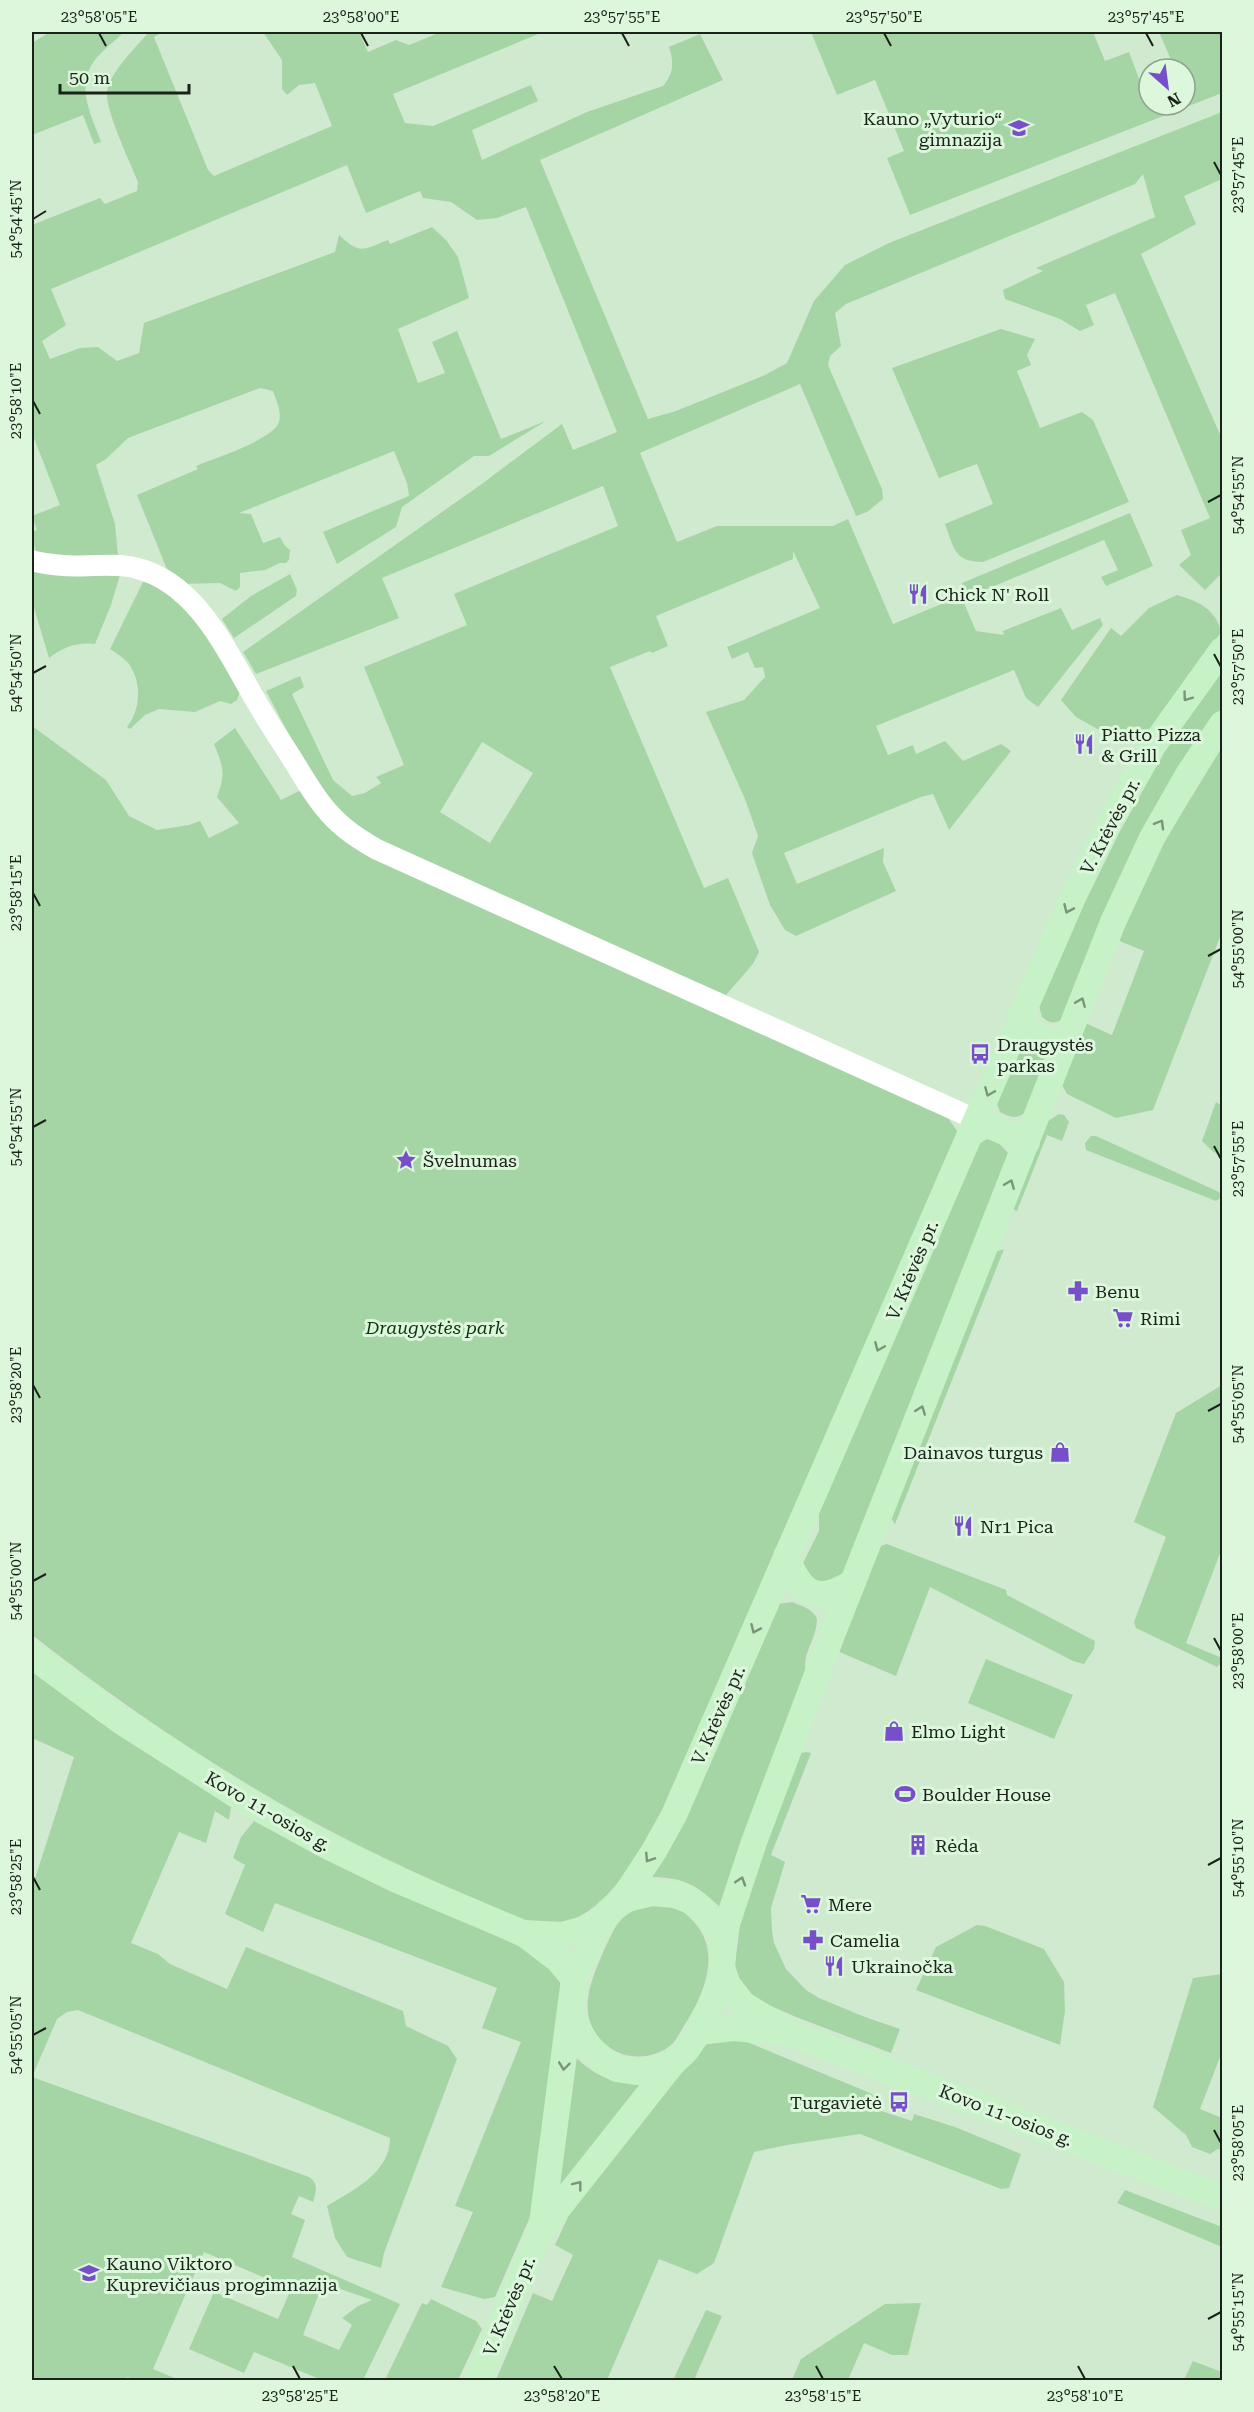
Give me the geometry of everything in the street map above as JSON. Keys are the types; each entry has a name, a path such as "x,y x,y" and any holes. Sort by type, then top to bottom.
{"main road":[{"name":"V. Krėvės pr.","path":"622,1900 674,1815 1074,895 1109,824 1153,746 1222,650"},
{"path":"723,1936 711,1919 694,1902 675,1895 652,1893 622,1900 609,1911 600,1924 574,1979 571,2008 579,2032 589,2047 601,2059 617,2068 636,2072 654,2070 673,2063 685,2052 699,2032 722,1977 723,1936 754,1842 832,1635 1113,922 1152,838 1222,724"},
{"path":"1017,1026 1064,1046"},
{"path":"977,1120 1027,1142"},
{"path":"786,1556 802,1587 814,1593 825,1594 837,1591 853,1582"},
{"path":"766,1603 784,1597 808,1603 820,1613 832,1635"},
{"name":"Kovo 11-osios g.","path":"32,1655 107,1711 254,1806 325,1845 397,1880 524,1933 558,1960 574,1979"},
{"name":"Kovo 11-osios g.","path":"524,1933 562,1935 600,1924"},
{"name":"Kovo 11-osios g.","path":"722,1977 743,2004 789,2033 1222,2198"},
{"name":"V. Krėvės pr.","path":"541,2231 571,2008"},
{"name":"Kovo 11-osios g.","path":"699,2032 733,2028 789,2033"},
{"name":"V. Krėvės pr.","path":"477,2380 541,2231 673,2063"}],"street":[{"path":"32,561 73,566 114,565 136,568 155,576 180,592 204,615 256,702 328,813 346,830 376,849 977,1120"}],"green space":[{"path":"50,32 124,32 98,57 87,75 86,95 101,142 94,144 83,115 32,135 32,43"},
{"path":"149,32 163,32 154,37 208,170 214,176 332,126 315,83 299,85 287,95 282,89 282,60 263,32 359,32 368,52 396,40 409,45 441,32 543,32 393,94 405,123 433,126 531,85 538,101 472,130 482,160 587,112 663,86 672,68 669,47 700,34 723,80 540,160 648,419 676,411 765,375 787,363 814,301 845,265 889,243 1222,112 1222,179 1184,196 1196,224 1141,254 1222,439 1222,573 1205,590 1179,565 1191,555 1181,530 1210,518 1115,293 1086,305 1094,325 1080,331 1060,319 1005,299 1003,290 1043,271 1036,268 1155,217 1143,174 1135,184 846,304 835,313 841,346 830,356 828,365 882,489 883,499 867,512 856,516 800,384 640,453 677,542 717,526 833,526 848,519 893,624 961,596 976,631 1004,635 1003,631 1061,608 1072,630 1100,618 1103,625 1038,707 1026,698 1014,670 876,726 888,755 913,745 916,754 945,741 963,761 1001,744 1011,751 949,830 933,794 784,853 797,884 884,848 883,862 896,891 796,936 785,930 770,905 752,853 758,836 745,799 706,712 744,700 765,677 763,667 755,668 748,652 732,659 727,647 820,608 793,551 793,559 656,616 668,646 610,667 704,888 728,878 759,952 753,964 726,995 380,844 350,821 313,775 266,691 300,676 304,687 292,694 333,780 352,796 365,793 381,783 376,777 404,765 364,667 467,625 454,594 618,526 603,486 382,578 399,618 256,674 243,652 479,486 562,424 573,450 617,432 526,207 497,218 477,220 451,202 423,198 420,191 366,213 347,165 51,289 66,325 42,341 50,359 80,348 98,347 117,361 139,353 144,323 335,252 339,235 352,246 362,249 388,240 390,244 432,227 446,240 458,257 469,298 398,329 418,383 445,373 432,342 457,331 501,439 546,421 489,456 474,456 402,507 396,527 337,564 323,532 409,496 407,483 394,451 239,513 251,514 263,543 280,537 290,550 289,560 286,563 280,563 265,570 240,573 240,587 236,591 220,583 179,584 168,572 137,495 198,469 196,466 255,442 274,429 280,418 277,402 273,391 260,388 128,438 106,459 96,465 115,524 118,556 93,558 38,554 32,532 37,530 32,516 60,505 32,433 32,225 100,198 105,204 137,191 138,182 114,124 107,93 112,77","holes":["482,742 533,773 490,843 440,812"]},
{"name":"Kauno „Vyturio“ gimnazija","path":"811,32 1093,32 1105,61 1129,52 1137,73 1137,117 1161,117 910,215 887,158 904,151 875,80 837,95"},
{"name":"Kauno „Vyturio“ gimnazija","path":"1159,32 1222,32 1222,93 1197,103 1197,57 1170,57"},
{"path":"1001,329 1035,339 1027,355 1031,365 1017,371 1040,428 1082,412 1093,420 1129,502 983,562 966,559 957,552 945,524 993,504 977,464 939,478 892,368"},
{"path":"1130,513 1153,566 1106,586 1101,577 1118,570 1104,540 968,597 962,583"},
{"path":"32,569 120,575 95,644 71,646 49,658 32,601"},
{"path":"290,574 297,590 296,596 234,638 222,619 251,596"},
{"path":"143,582 157,583 206,630 240,691 237,700 231,704 220,701 195,712 159,709 145,715 130,729 127,727 135,712 138,688 129,664 110,649"},
{"path":"1177,595 1205,607 1215,617 1221,632 1147,738 1121,731 1101,731 1076,717 1061,700 1111,628 1121,636 1149,608"},
{"path":"1222,666 1222,707 1194,749 1062,1020 1047,1021 1042,1017 1039,1006 1112,839 1145,780"},
{"name":"Draugystės park","path":"32,726 106,780 129,816 157,830 200,821 209,838 239,823 217,797 222,782 222,770 214,744 235,728 281,800 301,790 317,812 946,1115 957,1131 957,1139 674,1791 628,1870 613,1889 579,1917 554,1925 523,1920 358,1845 269,1797 199,1754 97,1684 32,1635"},
{"path":"1222,747 1222,932 1153,1110 1116,1118 1067,1094 1060,1081 1083,1022 1112,1035 1144,951 1117,940 1149,867"},
{"path":"1024,1046 1036,1047 1042,1053 1043,1071 1027,1112 1017,1117 1010,1116 1000,1112 996,1101 1016,1055"},
{"path":"1216,1102 1222,1106 1222,1156 1212,1151 1202,1141"},
{"path":"1059,1114 1064,1115 1069,1122 1062,1141 1047,1135 1017,1211 1012,1209 1045,1123"},
{"path":"1091,1136 1096,1136 1219,1192 1221,1197 1216,1201 1086,1150 1085,1143"},
{"path":"987,1139 997,1141 1008,1153 845,1580 817,1588 802,1565 819,1531 819,1508 979,1144"},
{"path":"1004,1249 895,1524 891,1518 995,1252"},
{"path":"1222,1385 1222,1548 1186,1643 1222,1658 1222,1662 1217,1667 1136,1628 1134,1622 1166,1537 1134,1522 1176,1413"},
{"path":"887,1544 1006,1590 1007,1595 1095,1641 1094,1649 1084,1664 1073,1661 930,1587 896,1676 837,1651 880,1546"},
{"path":"792,1602 810,1610 817,1619 815,1633 807,1653 806,1673 722,1909 689,1884 662,1877 650,1877 778,1604"},
{"path":"986,1659 1073,1695 1054,1739 968,1703"},
{"path":"32,1672 115,1733 231,1807 229,1820 215,1811 206,1843 179,1832 131,1943 158,1954 170,1964 227,1989 246,1947 403,2011 406,2026 448,2046 457,2059 384,2253 381,2268 347,2257 335,2238 327,2206 358,2187 377,2171 384,2161 390,2138 78,2010 67,2012 57,2019 32,2077 32,1888 74,1757 32,1738"},
{"path":"811,1753 771,1855 785,1862 771,1908 774,1943 786,1969 806,1990 819,1998 900,2029 891,2053 753,1998 741,1984 735,1965 740,1924 761,1852 797,1754"},
{"path":"254,1821 306,1849 547,1959 562,1980 536,2192 530,2217 495,2297 484,2299 441,2287 473,2212 455,2206 521,2042 482,2028 497,1988 275,1903 263,1932 225,1914 245,1865 233,1858 241,1837"},
{"path":"657,1905 677,1908 685,1913 702,1932 707,1944 708,1970 694,2009 674,2042 658,2053 641,2056 624,2055 609,2047 598,2036 591,2024 588,2012 590,1987 605,1948 618,1923 636,1910"},
{"path":"977,1925 1044,1949 1064,1982 1065,2011 1060,2045 916,1990 936,1947"},
{"path":"1222,1974 1222,2052 1200,2109 1222,2118 1222,2150 1218,2149 1210,2154 1192,2147 1186,2135 1153,2107 1193,1978"},
{"path":"728,2034 870,2093 878,2098 878,2110 912,2121 914,2114 955,2127 1021,2154 1009,2188 1001,2189 860,2134 754,2152 714,2263 697,2274 659,2259 607,2380 496,2380 533,2293 552,2301 573,2255 555,2245 575,2202 702,2046"},
{"path":"576,2058 592,2071 619,2082 649,2082 557,2194"},
{"path":"32,2077 309,2177 316,2191 313,2202 299,2196 291,2214 305,2220 292,2257 400,2304 363,2380 322,2380 254,2352 244,2373 189,2349 214,2292 278,2319 291,2289 204,2252 153,2369 179,2380 136,2380 127,2377 125,2380 32,2380","holes":["323,2283 372,2300 358,2306 342,2318 352,2325 339,2350 303,2335"]},
{"path":"1125,2190 1222,2227 1222,2247 1117,2203"},
{"path":"431,2299 476,2321 482,2329 458,2380 385,2380 422,2303 427,2305"},
{"path":"921,2303 908,2355 892,2355 864,2343 848,2380 792,2380 801,2359 885,2304"},
{"path":"706,2310 722,2316 694,2380 673,2380"},
{"path":"1193,2361 1222,2372 1222,2380 1184,2380"}],"place":[{"name":"Kauno „Vyturio“ gimnazija","path":"1019,128"},
{"name":"Chick N' Roll","path":"918,594"},
{"name":"Piatto Pizza & Grill","path":"1084,744"},
{"name":"Draugystės parkas","path":"980,1054"},
{"name":"Švelnumas","path":"406,1160"},
{"name":"Benu","path":"1078,1291"},
{"name":"Rimi","path":"1123,1318"},
{"name":"Dainavos turgus","path":"1060,1452"},
{"name":"Nr1 Pica","path":"963,1526"},
{"name":"Elmo Light","path":"894,1731"},
{"name":"Boulder House","path":"905,1794"},
{"name":"Rėda","path":"918,1845"},
{"name":"Mere","path":"811,1904"},
{"name":"Camelia","path":"813,1940"},
{"name":"Ukrainočka","path":"834,1966"},
{"name":"Turgavietė","path":"899,2102"},
{"name":"Kauno Viktoro Kuprevičiaus progimnazija","path":"89,2273"}]}
